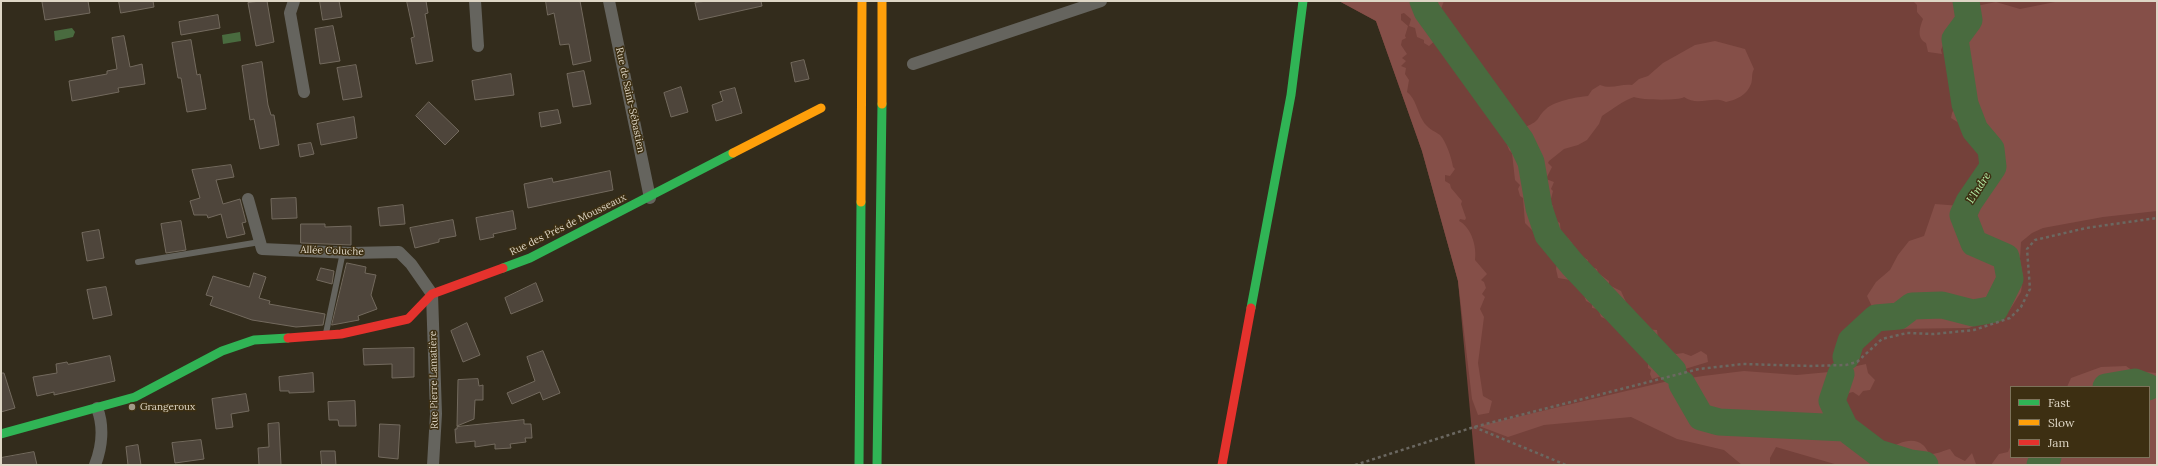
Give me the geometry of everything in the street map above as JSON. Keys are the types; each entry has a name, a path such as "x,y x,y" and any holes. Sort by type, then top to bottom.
{"main road":[{"path":"859,465 862,1"},
{"path":"877,465 882,146 882,1"},
{"path":"1222,465 1291,94 1303,1"},
{"name":"Rue des Prés de Mousseaux","path":"1,434 135,397 222,351 254,340 341,334 408,319 432,294 530,258 650,198 821,108"}],"street":[{"path":"294,1 290,13 304,92"},
{"path":"474,1 478,46"},
{"name":"Rue de Saint-Sébastien","path":"609,1 650,198"},
{"path":"913,64 1102,1"},
{"path":"248,199 260,242"},
{"name":"Allée Coluche","path":"260,242 262,249 343,252 399,252 411,264 432,294"},
{"name":"Rue Pierre Lamatière","path":"432,294 436,414 433,465"},
{"path":"95,465 101,447 100,416 97,408"}],"lane":[{"path":"138,262 260,242"},
{"path":"325,335 343,252"}],"path":[{"path":"1355,465 1474,427 1699,369 1743,364 1811,366 1846,365 1857,362 1882,339 1907,333 1934,334 1974,330 2010,318 2021,307 2030,289 2027,249 2035,240 2086,228 2157,218"},
{"path":"1474,427 1566,465"}],"shaded area":[{"path":"1339,1 2157,1 2157,465 1475,465 1458,281 1422,151 1376,21"},
{"path":"1339,1 1444,1 1441,9 1448,18 1450,27 1518,122 1525,127 1536,121 1550,106 1566,100 1588,96 1592,90 1600,85 1613,87 1632,85 1639,79 1648,76 1663,63 1695,45 1715,41 1745,49 1754,69 1752,82 1747,91 1741,96 1726,102 1721,100 1695,101 1684,97 1659,100 1634,97 1602,116 1599,124 1587,140 1578,145 1564,149 1549,161 1548,163 1552,167 1546,179 1554,182 1551,189 1553,191 1550,203 1553,206 1551,210 1555,220 1560,223 1561,236 1568,238 1572,243 1569,248 1588,260 1587,265 1597,269 1598,273 1609,281 1609,285 1621,291 1626,302 1625,305 1641,329 1657,330 1658,338 1656,342 1676,354 1683,353 1691,356 1701,351 1707,355 1708,362 1652,379 1650,374 1651,370 1648,368 1648,362 1644,357 1646,351 1641,346 1641,343 1632,339 1632,335 1628,333 1629,330 1618,324 1618,318 1610,316 1606,319 1601,317 1598,309 1592,308 1592,304 1586,301 1581,287 1570,280 1558,278 1556,269 1558,257 1548,252 1546,246 1535,237 1534,232 1525,223 1523,198 1520,196 1518,189 1520,185 1515,180 1512,153 1509,150 1504,136 1437,39 1429,46 1424,43 1424,40 1417,37 1415,28 1409,26 1411,19 1404,13 1401,14 1401,20 1408,26 1405,36 1406,38 1402,40 1401,45 1407,54 1402,58 1406,61 1401,66 1406,68 1405,74 1409,80 1407,92 1412,98 1425,123 1440,135 1450,155 1453,167 1455,169 1450,176 1445,175 1445,181 1450,184 1451,188 1462,201 1461,204 1466,218 1465,220 1460,219 1459,221 1470,232 1474,243 1475,260 1487,274 1481,280 1484,282 1486,288 1482,294 1485,297 1480,309 1484,317 1478,363 1483,396 1492,401 1489,413 1478,415 1472,399 1458,281 1422,151 1376,21"},
{"path":"1913,1 1975,1 1976,6 1996,2 2020,9 2060,1 2157,1 2157,211 2103,217 2043,228 2032,233 2021,242 2020,259 2023,277 2021,292 2009,311 1969,328 1888,329 1875,313 1867,296 1876,282 1890,270 1898,255 1909,241 1924,236 1935,204 1961,206 1977,186 1978,172 1980,168 1990,162 1987,160 1988,156 1981,154 1987,139 1971,131 1968,133 1962,130 1961,126 1965,120 1962,119 1959,123 1951,118 1958,102 1967,101 1968,97 1964,94 1970,83 1968,81 1965,85 1958,82 1957,77 1954,74 1957,65 1952,61 1959,47 1957,44 1960,39 1958,37 1962,27 1955,23 1953,34 1951,34 1949,41 1945,41 1941,50 1942,54 1928,52 1926,43 1920,35 1923,19 1917,12 1917,5"},
{"path":"72,28 75,32 73,37 55,41 54,31"},
{"path":"240,32 241,41 223,44 222,35"},
{"path":"1866,364 1868,373 1875,380 1870,390 1863,391 1859,396 1853,392 1849,393 1844,400 1840,398 1840,405 1844,411 1838,423 1841,425 1855,423 1871,441 1888,449 1906,441 1915,441 1923,445 1928,452 1932,454 1950,449 1955,456 1965,461 1972,453 1976,464 1979,465 1838,465 1776,447 1770,458 1770,465 1742,465 1724,450 1677,439 1631,417 1544,425 1508,437 1479,426 1664,382 1744,371 1797,375 1829,372"},
{"path":"2126,366 2133,371 2157,373 2157,465 1991,465 1999,454 2008,452 2010,447 2010,458 2150,458 2150,386 2067,386 2071,378 2101,367"}],"building":[{"path":"88,1 90,13 45,20 42,2"},
{"path":"119,1 153,1 154,7 121,13"},
{"path":"267,1 274,42 256,46 248,3"},
{"path":"320,1 339,1 342,17 323,20"},
{"path":"407,1 426,1 428,13 425,14 433,61 416,64 411,38 414,37"},
{"path":"546,1 580,1 591,61 573,65 569,44 560,45 554,13 548,15"},
{"path":"707,1 761,1 762,6 699,20 695,3"},
{"path":"218,15 220,28 181,35 179,22"},
{"path":"333,26 340,61 320,64 315,29"},
{"path":"124,36 130,67 142,64 145,84 118,88 119,92 72,101 69,81 107,74 107,71 117,69 112,38"},
{"path":"191,40 197,75 200,74 206,109 187,112 181,78 178,78 172,43"},
{"path":"804,60 809,79 795,82 791,63"},
{"path":"262,62 268,105 271,115 274,115 279,145 260,149 254,119 250,120 242,66"},
{"path":"356,65 362,97 343,100 337,68"},
{"path":"584,71 591,104 573,107 567,74"},
{"path":"511,74 514,95 475,100 472,81"},
{"path":"681,87 688,112 671,117 664,93"},
{"path":"735,88 742,113 716,121 712,105 723,101 720,92"},
{"path":"429,102 459,131 445,145 416,116"},
{"path":"558,110 561,123 541,127 539,113"},
{"path":"354,117 357,138 321,145 317,124"},
{"path":"311,143 314,154 300,157 298,145"},
{"path":"231,165 234,177 216,180 223,204 240,199 246,222 242,223 245,234 227,238 221,214 208,218 207,215 194,215 190,201 200,198 192,170"},
{"path":"610,171 613,190 528,208 524,184 552,178 553,182"},
{"path":"296,198 297,218 272,219 271,199"},
{"path":"403,205 405,224 380,226 378,208"},
{"path":"513,211 516,229 493,234 494,237 480,240 476,218"},
{"path":"453,220 456,236 439,239 439,242 415,248 410,228"},
{"path":"181,221 186,250 166,253 161,224"},
{"path":"301,224 325,224 325,227 351,226 351,245 301,243"},
{"path":"99,230 104,258 87,261 82,233"},
{"path":"347,263 366,267 365,273 376,275 371,295 377,309 358,316 359,320 332,325"},
{"path":"321,268 334,271 332,284 317,280"},
{"path":"254,273 266,277 259,298 270,301 269,304 325,314 323,325 296,327 252,320 210,305 213,297 206,295 213,276 249,287"},
{"path":"536,283 543,301 511,314 505,298"},
{"path":"106,287 112,315 93,319 87,290"},
{"path":"467,323 480,355 463,362 451,331"},
{"path":"414,348 414,377 392,378 392,364 364,365 363,349"},
{"path":"543,351 560,393 543,400 540,392 512,404 507,393 535,381 527,357"},
{"path":"110,356 115,381 54,395 54,392 37,396 33,377 57,373 56,364 67,362 68,364"},
{"path":"1,373 4,373 15,408 1,412"},
{"path":"313,373 314,392 289,393 289,391 280,391 279,377"},
{"path":"478,379 479,386 483,385 483,400 475,400 474,419 457,426 458,380"},
{"path":"246,394 249,411 231,414 233,427 216,429 212,399"},
{"path":"355,401 356,426 339,426 338,420 329,420 328,402"},
{"path":"524,420 524,424 531,424 532,438 525,438 526,442 510,444 511,448 495,449 495,444 475,447 475,441 456,443 455,429 457,429 457,427"},
{"path":"279,423 281,465 259,465 258,448 269,447 268,424"},
{"path":"380,424 400,425 398,459 379,457"},
{"path":"201,440 204,459 175,463 172,443"},
{"path":"138,445 141,465 128,465 126,447"},
{"path":"321,451 335,451 336,465 322,465"},
{"path":"34,452 37,465 1,465 1,458"}],"waterway":[{"path":"1423,1 1427,11 1521,141 1531,162 1539,208 1548,235 1572,264 1673,371"},
{"name":"L'Indre","path":"1846,357 1851,341 1876,318 1899,316 1912,306 1942,305 1973,313 1995,309 2010,279 2006,257 1974,243 1963,215 1969,202 1993,167 1991,149 1975,130 1965,104 1955,39 1969,20 1966,1"},
{"name":"L'Indre","path":"1841,374 1832,401 1845,428 1878,453 1910,463 1925,465"},
{"name":"L'Indre","path":"2112,386 2135,382 2145,386"},
{"path":"1682,384 1701,417 1719,422 1845,428"},
{"name":"L'Indre","path":"2040,465 2047,458"}],"traffic: fast":[{"path":"1251,308 1291,95 1303,1"},
{"path":"877,465 882,104"},
{"path":"503,268 530,258 733,153"},
{"path":"859,465 861,202"},
{"path":"1,434 135,397 222,351 254,340 288,338"}],"traffic: slow":[{"path":"861,202 862,1"},
{"path":"882,1 882,104"},
{"path":"733,153 821,108"}],"traffic: jam":[{"path":"288,338 341,334 408,319 432,294 503,268"},
{"path":"1222,465 1251,308"}],"place":[{"name":"Grangeroux","path":"132,407"}]}
